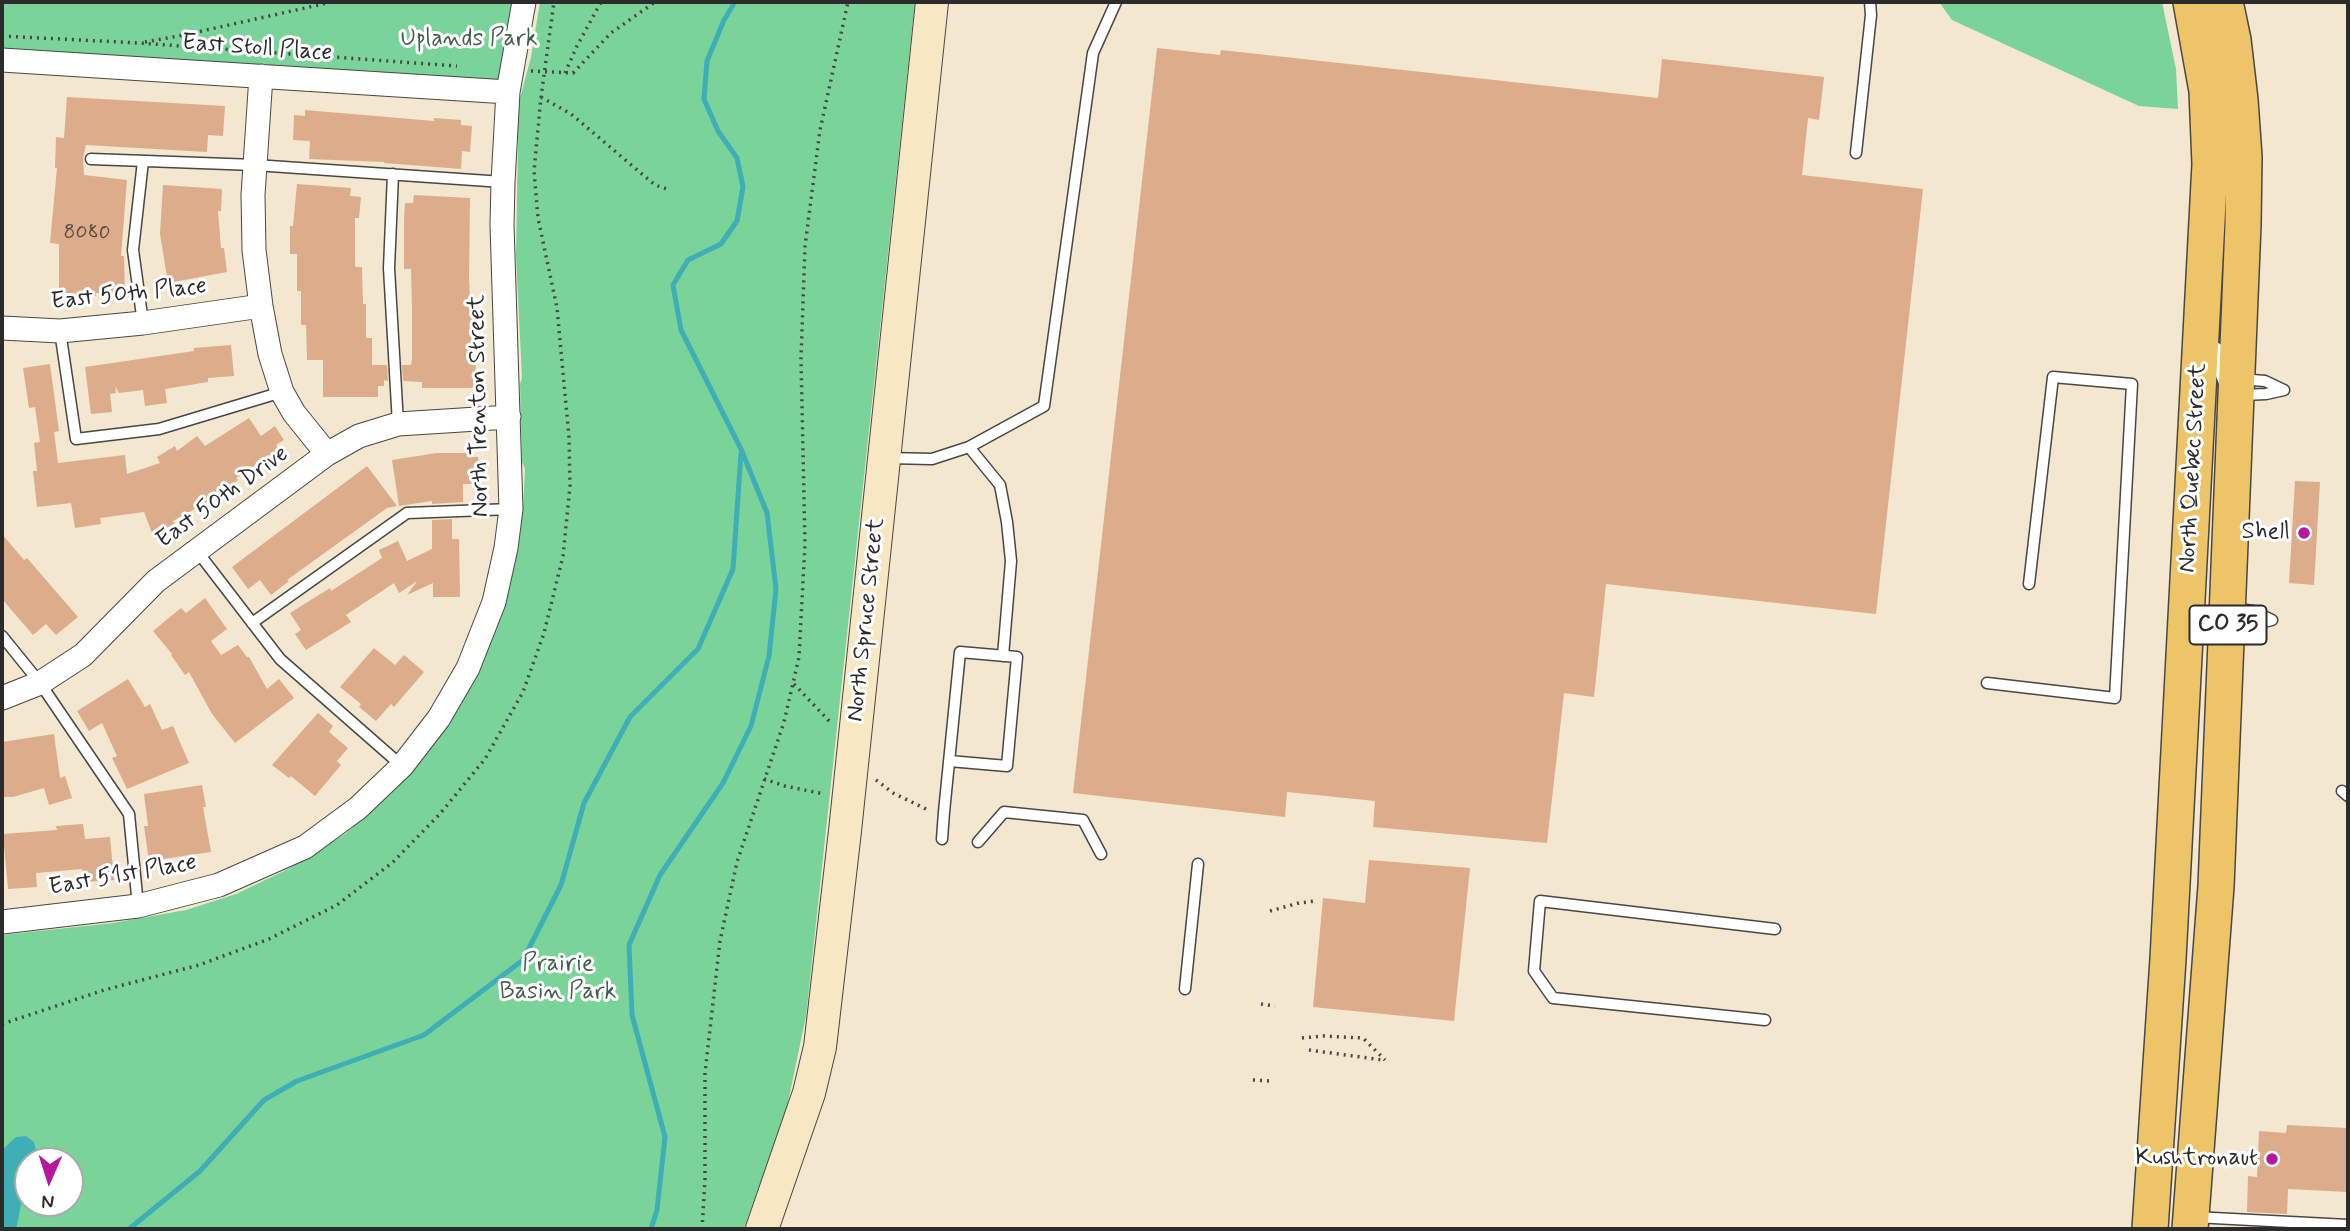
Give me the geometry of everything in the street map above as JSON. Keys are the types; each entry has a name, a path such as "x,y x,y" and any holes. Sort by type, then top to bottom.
{"main road":[{"name":"North Quebec Street","path":"2150,1229 2215,175 2207,90 2191,2"},
{"name":"North Quebec Street","path":"2190,1223 2216,886 2238,387 2244,157 2233,40 2225,2"}],"street":[{"name":"North Trenton Street","path":"358,807 402,766 439,718 468,668 494,602 506,548 511,509 503,182 510,81 524,2"},
{"name":"North Spruce Street","path":"762,1229 809,1093 820,1048 932,2"},
{"name":"East Stoll Place","path":"2,60 261,76 510,81"},
{"path":"261,76 253,195 254,250 261,306 270,354 282,392 294,413 327,454"},
{"name":"East 50th Place","path":"2,328 60,331 142,323 261,306"},
{"name":"East 50th Drive","path":"2,698 40,683 83,654 156,580 327,454 359,436 398,424 509,416"},
{"name":"East 51st Place","path":"2,922 138,905 219,885 305,847 358,807"}],"lane":[{"path":"884,458 932,459 969,447 1044,405 1093,53 1116,2"},
{"path":"1856,153 1871,15 1870,2"},
{"path":"91,159 255,165 503,182"},
{"path":"142,161 133,250 142,323"},
{"path":"394,174 388,268 398,424"},
{"path":"60,331 76,439 159,429 282,392"},
{"path":"2217,341 2217,365 2223,382 2238,387"},
{"path":"1987,683 2115,698 2132,384 2053,377 2029,584"},
{"path":"969,447 1000,485 1007,522 1011,561 1003,656"},
{"path":"253,624 407,513 511,509"},
{"path":"197,551 280,659 402,766"},
{"path":"2,636 40,683 129,814 138,905"},
{"path":"942,839 949,761 960,652 1017,657 1007,766 949,761"},
{"path":"978,842 1004,812 1083,820 1101,854"},
{"path":"1185,989 1198,864"},
{"path":"1765,1020 1553,998 1534,971 1541,901 1775,929"},
{"path":"2190,1223 2348,1225"}],"path":[{"path":"139,43 184,36 332,2"},
{"path":"2,1024 104,990 199,965 269,939 337,905 392,863 439,815 485,759 523,692 544,633 563,555 570,486 569,437 557,308 538,218 535,183 541,97 554,2"},
{"path":"565,73 601,2"},
{"path":"510,81 544,72 573,73 611,33 655,2"},
{"path":"702,1229 705,1073 714,980 728,899 748,825 794,684 803,616 805,544 800,359 805,246 820,130 848,2"},
{"path":"2,36 139,43 465,67"},
{"path":"541,97 571,114 655,185 667,189"},
{"path":"794,684 837,730"},
{"path":"871,772 877,783 928,810"},
{"path":"764,779 829,795"},
{"path":"1270,911 1315,901"},
{"path":"1261,1004 1275,1006"},
{"path":"1302,1038 1363,1038 1385,1060 1309,1050"},
{"path":"1253,1080 1270,1081"}],"green space":[{"name":"Uplands Park","path":"2,2 516,2 500,81 2,53"},
{"name":"Prairie Basin Park","path":"540,2 915,2 806,1016 787,1107 744,1229 2,1229 2,935 113,923 186,910 236,894 290,868 345,834 386,798 422,758 475,676 496,630 510,586 523,509 525,469 522,462 522,378 516,256 516,132 520,98 531,57"},
{"path":"1939,2 2162,2 2176,69 2178,109 2139,106 1952,20"}],"water":[{"path":"26,1136 34,1142 35,1147 14,1147 14,1217 19,1217 16,1229 2,1229 2,1150 16,1137"}],"building":[{"path":"1157,48 1220,55 1221,50 1658,98 1662,59 1824,77 1819,120 1808,118 1802,175 1923,189 1876,614 1606,584 1594,697 1564,693 1547,843 1373,827 1375,801 1287,792 1285,817 1073,793"},
{"path":"67,97 225,106 223,136 208,135 207,152 86,145 83,158 84,175 127,180 121,256 124,256 125,292 96,293 96,296 59,296 59,244 50,243 57,168 56,137 64,138"},
{"path":"305,110 434,121 434,118 461,120 461,125 472,126 470,152 462,151 461,169 309,159 310,141 293,140 294,115 305,116"},
{"path":"297,184 351,188 350,196 361,197 359,218 355,218 355,267 362,267 366,338 372,338 372,365 387,365 388,381 384,380 384,386 378,386 378,397 323,397 323,360 307,360 306,325 301,325 301,291 297,291 297,254 290,254 290,226 293,226"},
{"path":"163,185 222,189 221,211 218,211 221,248 224,248 227,272 168,283 160,234"},
{"path":"414,195 470,198 469,278 473,359 476,359 475,388 422,388 422,382 403,381 402,365 411,365 412,359 411,269 404,269 405,203 413,203"},
{"path":"231,345 234,376 208,378 208,382 165,389 167,403 145,406 143,390 119,393 115,386 116,393 110,394 112,412 91,414 85,367 194,351 194,348"},
{"path":"50,364 59,431 54,432 58,463 125,455 127,474 160,463 157,457 175,446 177,451 197,436 205,446 249,418 261,436 275,426 284,440 276,445 279,449 236,478 238,480 211,500 173,521 175,525 152,533 144,512 100,518 101,524 75,528 71,503 37,507 33,471 37,471 34,443 40,442 35,407 29,408 23,368"},
{"path":"437,453 467,453 467,457 478,457 478,484 463,484 463,502 432,504 432,501 399,506 392,460"},
{"path":"367,466 397,506 387,508 287,580 289,581 271,595 260,580 248,589 232,567"},
{"name":"Shell","path":"2295,481 2320,482 2314,585 2289,583"},
{"path":"452,519 452,539 459,539 460,597 433,597 433,583 407,595 417,581 399,593 394,583 346,615 351,622 306,650 295,634 301,630 290,613 330,588 331,591 382,558 379,550 398,541 407,561 432,549 432,520"},
{"path":"2,534 24,560 27,558 78,617 56,635 46,624 33,635 2,599"},
{"path":"205,598 227,629 211,641 221,655 238,645 249,657 267,689 279,679 294,698 235,743 212,714 189,672 185,675 153,631 181,608 186,613"},
{"path":"374,648 395,665 404,655 424,672 394,707 391,704 376,721 340,687"},
{"path":"128,679 145,707 150,704 162,730 173,726 189,763 127,789 112,758 117,756 102,723 89,731 77,711"},
{"path":"318,713 333,726 329,732 348,748 337,761 341,765 315,796 291,776 289,778 272,765"},
{"path":"54,734 60,778 65,776 72,798 49,805 44,788 13,797 2,797 2,742"},
{"path":"202,785 211,852 149,861 144,826 148,826 144,794"},
{"path":"83,824 85,839 110,837 114,880 83,882 82,869 36,873 37,887 8,889 3,834 57,830 56,826"},
{"path":"1369,860 1470,868 1454,1021 1313,1007 1323,898 1365,903"},
{"path":"2287,1125 2348,1128 2348,1192 2288,1189 2287,1214 2247,1212 2248,1176 2257,1177 2259,1131 2286,1133"}],"waterway":[{"path":"651,1229 657,1210 665,1137 632,1015 629,945 660,875 723,783 751,726 769,656 776,589 767,513 741,449 681,330 673,285 688,260 721,244 737,221 743,187 737,158 718,131 704,99 707,61 724,20 735,2"},
{"path":"129,1229 200,1171 264,1100 297,1081 424,1035 523,960 561,885 584,803 630,717 698,649 733,569 741,453"}],"place":[{"name":"Shell","path":"2304,533"},
{"name":"Kushtronaut","path":"2272,1159"}]}
